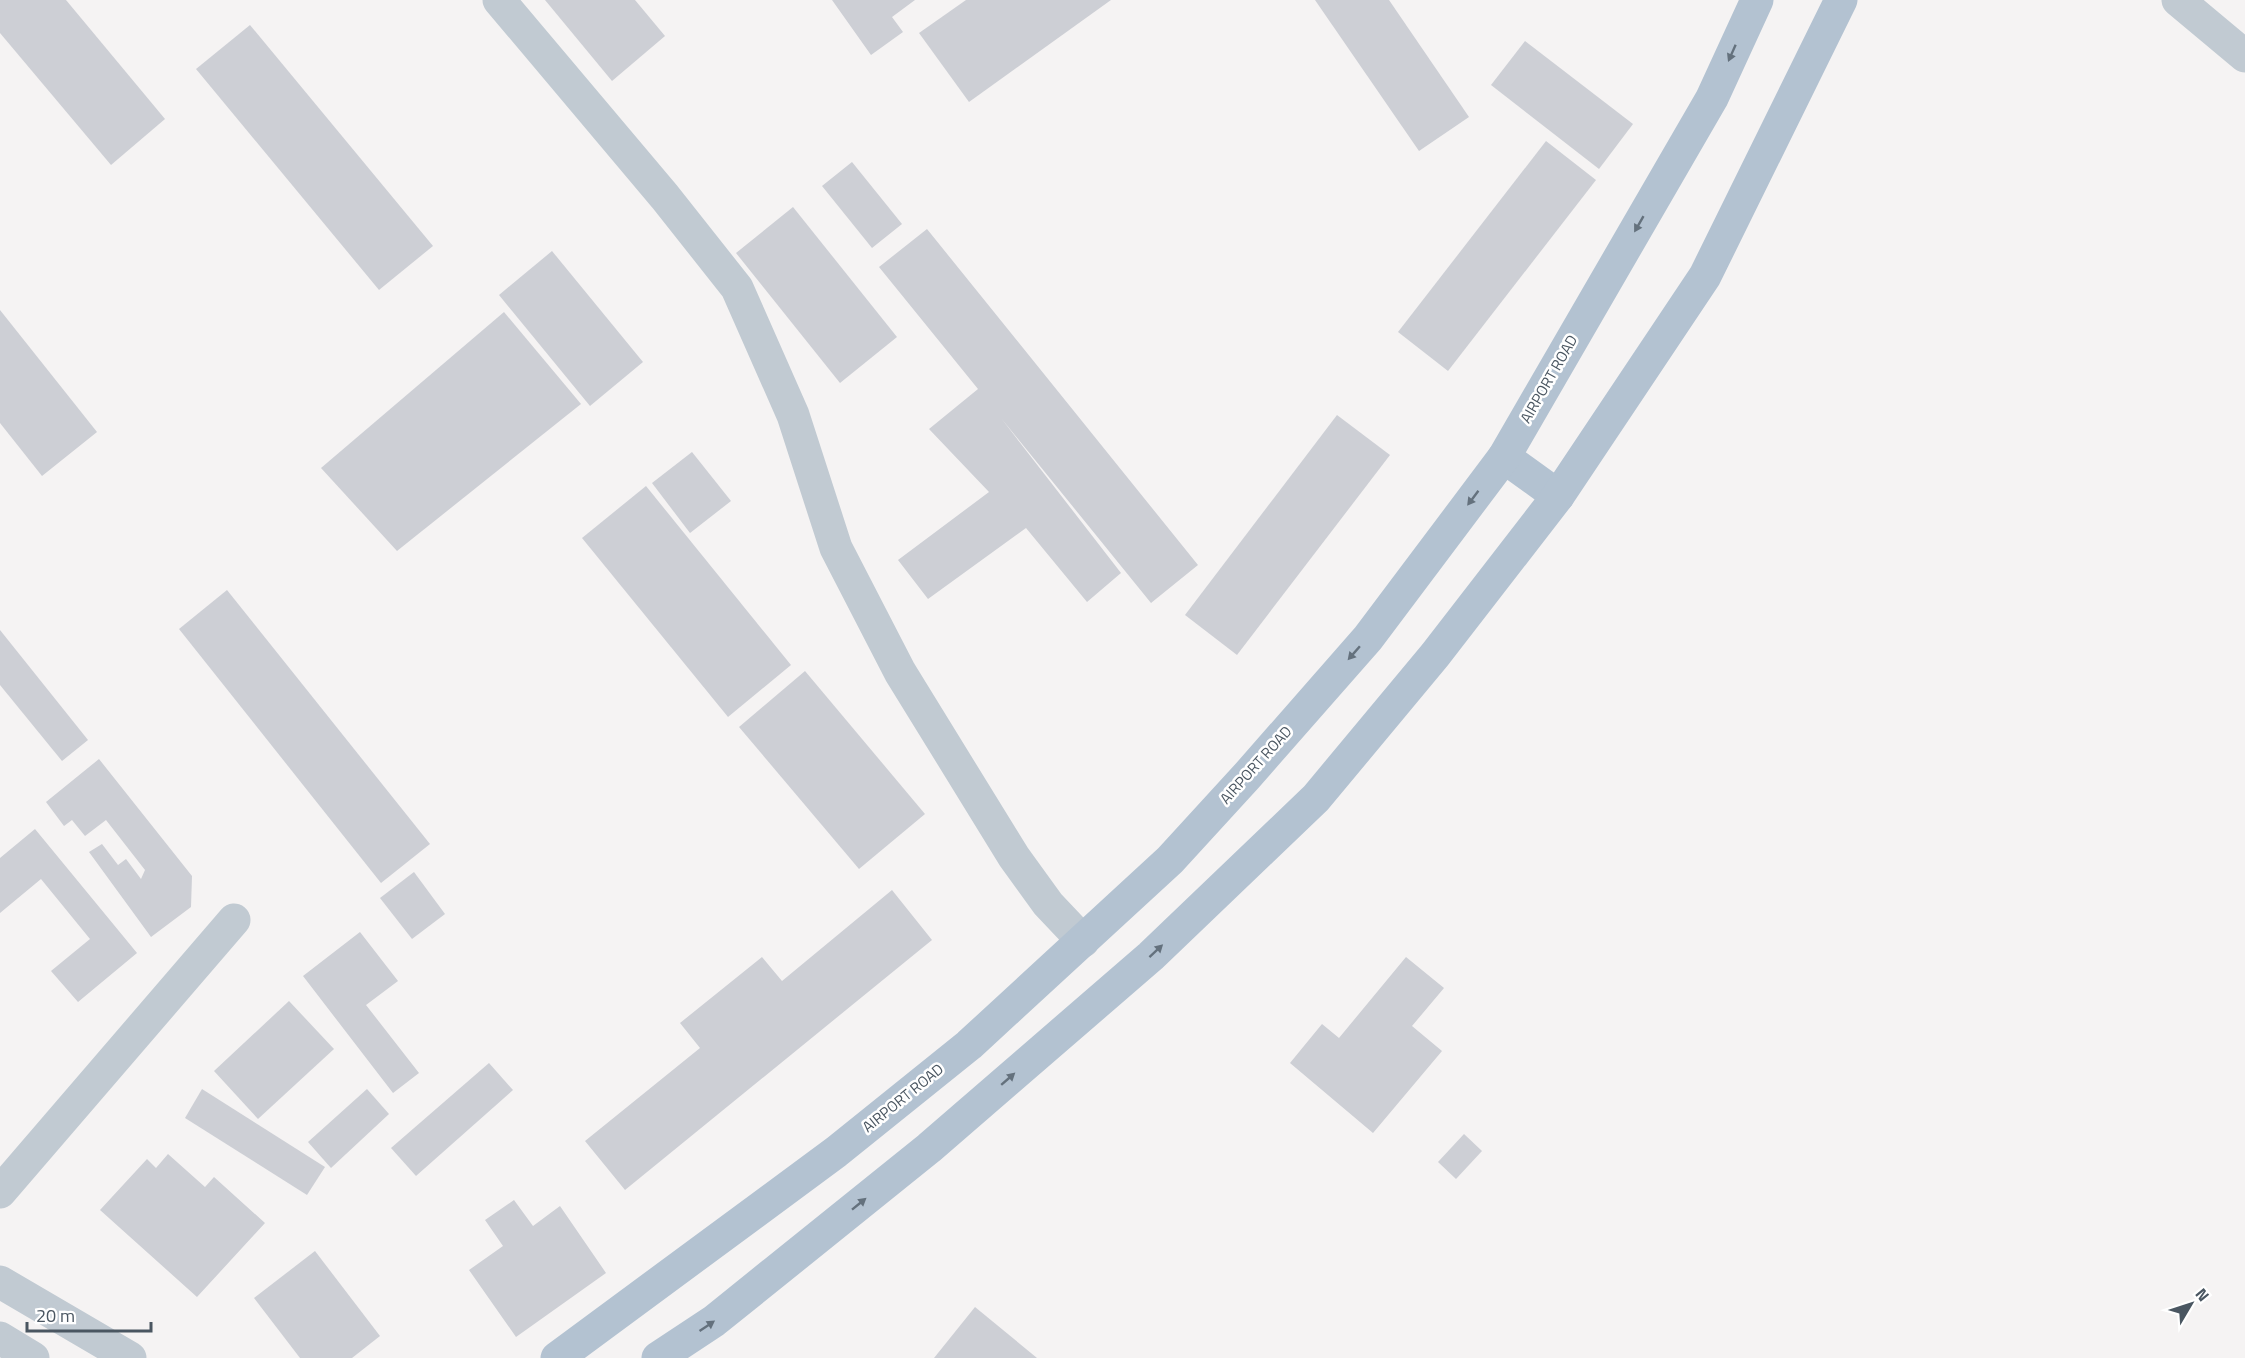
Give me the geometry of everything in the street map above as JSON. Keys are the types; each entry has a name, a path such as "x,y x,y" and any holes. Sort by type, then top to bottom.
{"main road":[{"name":"AIRPORT ROAD","path":"557,1358 854,1138 969,1045 1170,860 1246,777 1368,638 1504,457 1712,98 1757,0"},
{"path":"658,1358 714,1321 929,1148 1151,956 1316,798 1435,655 1558,496 1705,276 1841,0"},
{"path":"1504,457 1558,496"}],"street":[{"path":"499,0 665,197 737,288 793,415 836,548 900,672 1014,857 1048,904 1083,941"},
{"path":"2178,0 2245,56"},
{"path":"0,1192 234,920"},
{"path":"0,1282 130,1358"},
{"path":"0,1338 33,1358"}],"building":[{"path":"0,0 66,0 165,119 111,165 0,33"},
{"path":"545,0 635,0 665,36 612,81"},
{"path":"832,0 915,0 892,17 903,32 871,55"},
{"path":"966,0 1111,0 969,102 919,33"},
{"path":"1315,0 1389,0 1469,117 1419,151"},
{"path":"250,25 433,246 379,290 196,69"},
{"path":"1525,41 1633,124 1599,169 1491,85"},
{"path":"1546,141 1596,180 1448,371 1398,332"},
{"path":"852,162 902,224 872,248 822,186"},
{"path":"793,207 897,337 840,383 736,253"},
{"path":"927,229 1198,565 1151,603 1001,418 1121,573 1087,602 1026,528 928,599 898,560 989,492 929,429 978,389 879,267"},
{"path":"552,251 643,362 590,406 499,295"},
{"path":"0,310 97,432 42,476 0,423"},
{"path":"504,312 581,404 397,551 321,468"},
{"path":"1337,415 1390,455 1237,655 1185,615"},
{"path":"692,452 731,501 690,533 652,483"},
{"path":"646,486 791,665 728,717 582,538"},
{"path":"227,590 430,844 381,883 179,629"},
{"path":"0,630 88,740 62,761 0,685"},
{"path":"805,671 925,814 859,869 739,727"},
{"path":"99,759 192,876 191,907 151,937 89,852 102,844 118,865 126,859 141,879 145,870 106,820 85,836 72,820 64,826 46,802"},
{"path":"35,829 137,953 78,1002 51,971 90,939 41,879 0,913 0,858"},
{"path":"414,872 445,914 412,939 380,898"},
{"path":"892,890 932,940 625,1190 585,1141 700,1048 680,1023 762,957 782,981"},
{"path":"360,932 398,981 366,1005 419,1073 393,1093 303,976"},
{"path":"1406,957 1444,988 1412,1026 1442,1051 1373,1133 1290,1063 1322,1024 1339,1038"},
{"path":"289,1001 334,1049 258,1119 214,1071"},
{"path":"489,1063 513,1090 416,1176 391,1148"},
{"path":"202,1089 325,1167 307,1195 185,1118"},
{"path":"367,1089 389,1114 331,1168 308,1142"},
{"path":"1464,1134 1482,1151 1456,1179 1438,1162"},
{"path":"168,1154 205,1187 214,1177 265,1223 197,1297 100,1210 147,1159 156,1168"},
{"path":"514,1200 533,1226 560,1206 606,1273 516,1337 469,1270 503,1246 485,1220"},
{"path":"315,1251 380,1336 352,1358 300,1358 254,1298"},
{"path":"975,1307 1037,1358 934,1358"}]}
